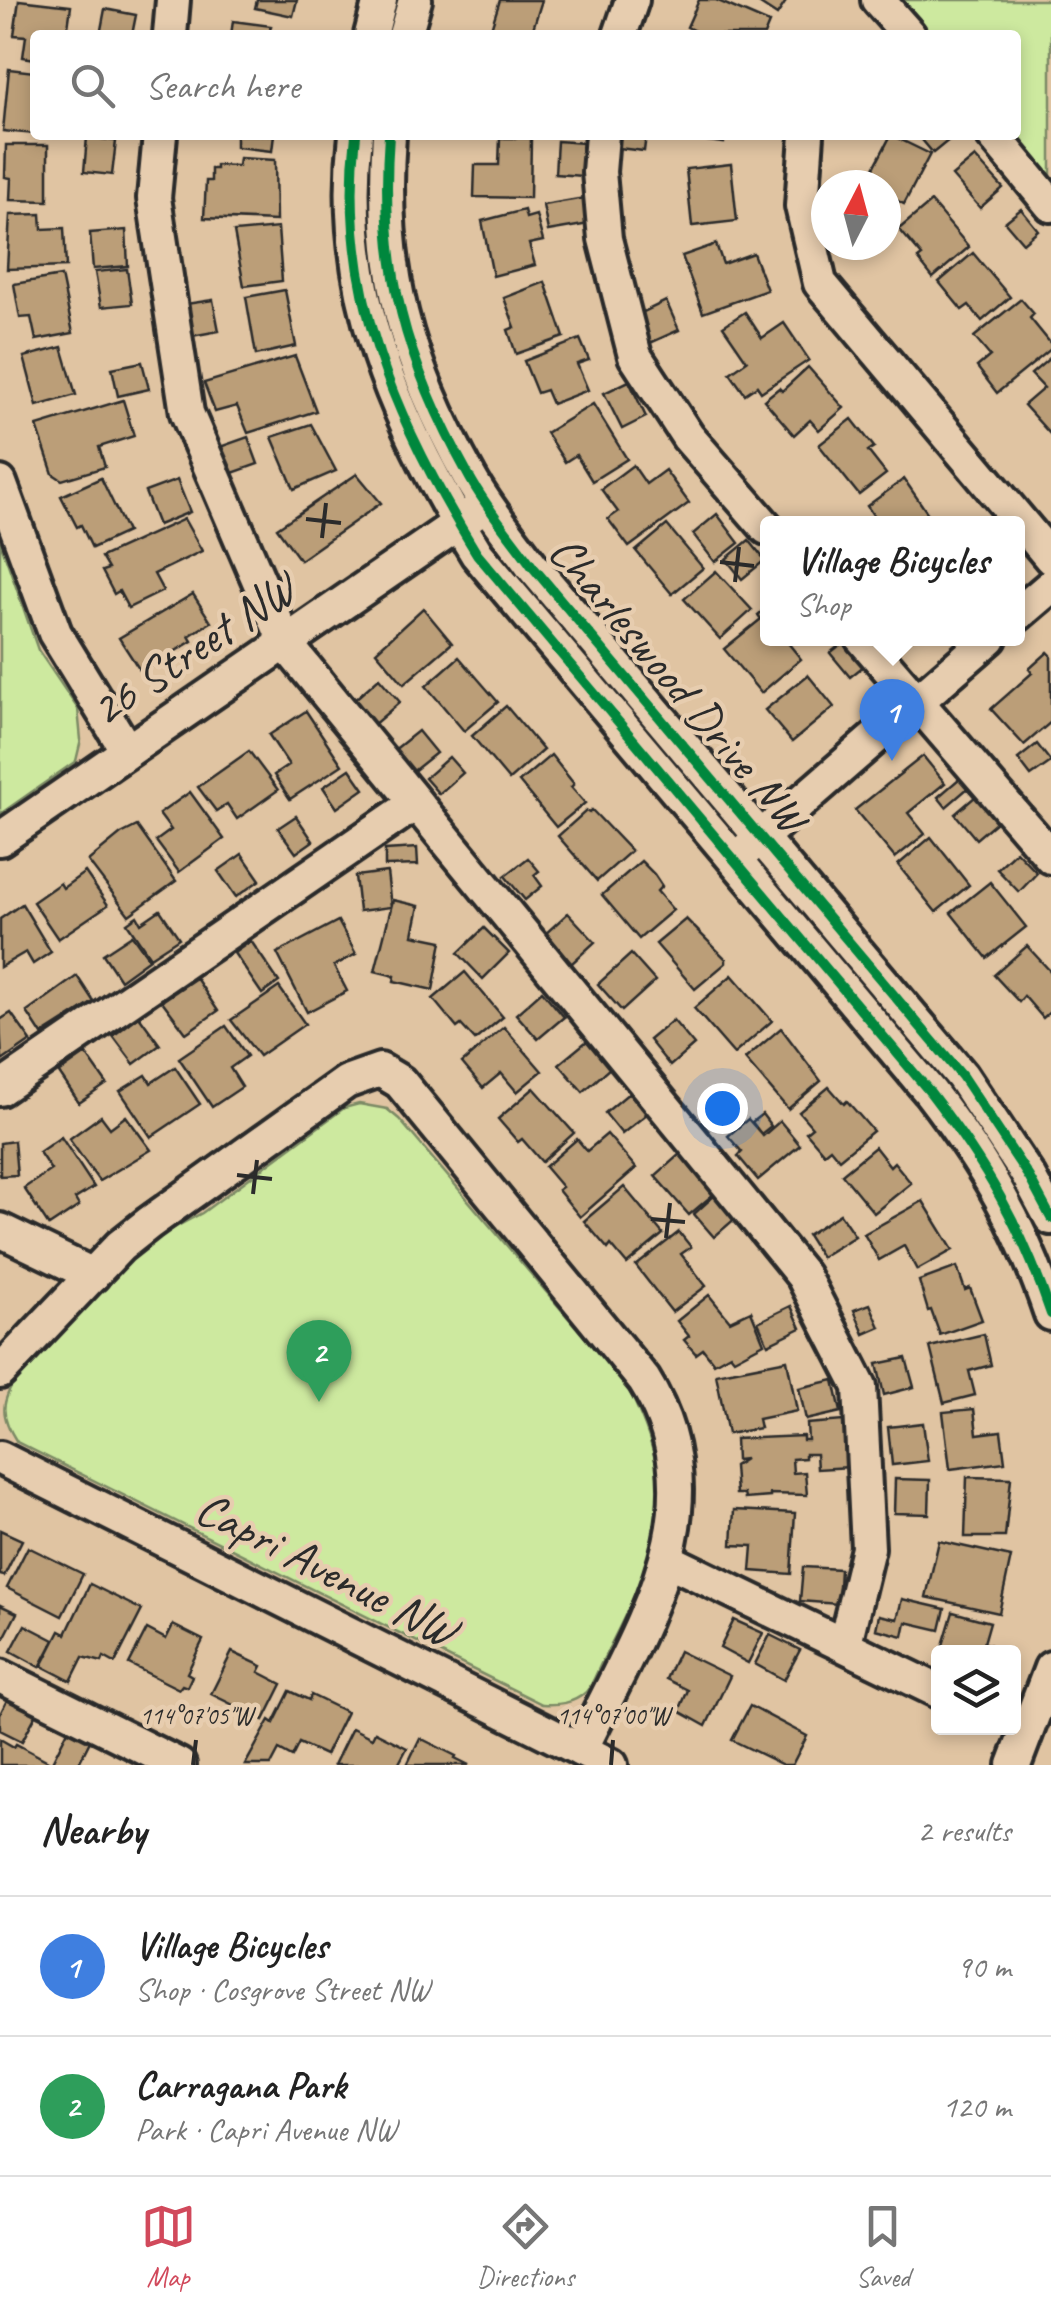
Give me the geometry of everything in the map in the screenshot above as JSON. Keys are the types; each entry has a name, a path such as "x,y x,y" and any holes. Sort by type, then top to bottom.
{"street":[{"path":"170,30 173,0"},
{"path":"372,30 380,0"},
{"path":"406,30 414,0"},
{"path":"622,30 632,0"},
{"path":"878,0 903,30"},
{"path":"160,140 154,198 186,413 286,644 803,1276 860,1387 868,1548 844,1643"},
{"name":"Charleswood Drive NW","path":"356,140 352,182 355,232 369,329 406,423 458,522 477,554 930,1092 974,1150 1012,1215 1033,1260 1051,1314"},
{"name":"Charleswood Drive NW","path":"388,140 386,211 399,313 426,388 471,480 532,566 962,1076 1029,1177 1051,1218"},
{"path":"602,140 599,172 605,240 635,356 688,437 760,520"},
{"path":"807,140 802,206 820,282 1016,516"},
{"path":"997,140 1051,204"},
{"path":"0,483 55,633 126,749"},
{"name":"26 Street NW","path":"0,839 487,504"},
{"path":"1025,527 1051,558"},
{"path":"1025,608 1051,586"},
{"path":"869,646 1051,857"},
{"path":"735,860 981,646"},
{"path":"0,1089 416,803"},
{"path":"0,1372 120,1246 149,1223 363,1074 380,1070 400,1082 644,1380 658,1402 676,1468 674,1528 658,1590 581,1750"},
{"path":"0,1230 93,1275"},
{"name":"Capri Avenue NW","path":"0,1458 611,1765"},
{"path":"668,1560 931,1687"},
{"path":"1026,1744 1051,1668"},
{"path":"0,1676 179,1765"}],"green space":[{"path":"882,0 1051,0 1051,197 1002,140 1021,140 1021,30 908,30"},
{"path":"0,541 38,650 78,709 81,740 76,761 0,814"},
{"path":"359,1104 387,1109 399,1119 628,1388 649,1438 659,1491 649,1557 591,1685 571,1701 542,1704 17,1442 7,1424 5,1401 18,1376 125,1264 157,1237 202,1213 344,1108"}],"building":[{"path":"19,0 71,6 68,30 30,30 30,58 23,57 26,36 14,35"},
{"path":"257,0 297,0 293,16 255,8"},
{"path":"500,0 542,0 533,30 491,30"},
{"path":"699,0 716,0 769,23 766,30 687,27"},
{"path":"754,0 787,0 777,15"},
{"path":"105,9 136,15 133,30 101,30"},
{"path":"233,21 271,26 270,30 232,30"},
{"path":"9,69 30,71 30,134 3,131"},
{"path":"87,140 116,141 112,175 84,172"},
{"path":"236,140 273,140 272,151 236,147"},
{"path":"500,140 531,140 530,198 474,197 475,165 499,165"},
{"path":"611,140 645,140 644,151 610,147"},
{"path":"888,140 901,140 930,154 904,204 901,170 873,170"},
{"path":"922,140 949,140 933,153"},
{"path":"557,141 585,143 583,176 555,174"},
{"path":"6,145 48,145 48,201 10,200 11,178 5,177"},
{"path":"975,157 1003,188 980,208 952,176"},
{"path":"239,158 275,160 276,221 204,218 206,181 211,181 211,169 216,169 216,165 238,166"},
{"path":"731,164 737,221 692,226 686,169"},
{"path":"591,197 595,223 548,231 543,205"},
{"path":"931,202 969,247 933,278 901,227"},
{"path":"1021,209 1038,230 1023,243 1005,222"},
{"path":"524,210 526,218 536,215 543,241 529,244 535,265 493,276 482,221"},
{"path":"41,214 42,229 64,228 66,267 7,269 10,215"},
{"path":"278,228 282,281 244,286 234,232"},
{"path":"126,230 128,266 93,269 90,233"},
{"path":"716,244 723,264 753,253 767,290 703,313 682,256"},
{"path":"973,253 1010,297 982,321 969,305 962,310 939,282"},
{"path":"127,269 132,304 101,307 95,272"},
{"path":"61,276 73,333 36,340 31,317 20,318 14,284"},
{"path":"545,282 564,337 516,354 508,330 515,327 504,298"},
{"path":"285,290 296,346 256,355 246,297"},
{"path":"1021,299 1034,314 1030,318 1051,349 997,393 977,367 990,356 974,337"},
{"path":"213,300 219,331 186,337 179,305"},
{"path":"666,301 679,330 650,343 637,315"},
{"path":"745,312 762,338 784,323 809,360 761,392 757,386 745,394 730,373 747,361 723,326"},
{"path":"580,339 589,360 577,364 588,390 552,404 546,390 537,393 524,361"},
{"path":"62,347 76,395 37,406 24,357"},
{"path":"295,356 316,411 248,433 237,406 215,412 204,383"},
{"path":"1051,357 1051,435 1024,405 1044,388 1031,374"},
{"path":"142,362 149,389 118,396 112,368"},
{"path":"808,367 844,408 819,430 810,420 794,435 764,400 779,388 782,391"},
{"path":"629,381 646,417 622,429 604,393"},
{"path":"123,400 134,436 99,447 105,467 62,480 53,474 37,426"},
{"path":"593,404 627,459 592,481 576,455 565,462 546,433"},
{"path":"852,419 874,447 868,451 886,474 859,495 819,445"},
{"path":"311,424 336,471 294,489 272,437"},
{"path":"248,437 258,464 227,475 217,448"},
{"path":"633,465 646,484 665,470 689,503 629,547 608,519 618,512 601,489"},
{"path":"357,474 381,503 300,560 277,528"},
{"path":"101,478 127,532 92,548 61,496"},
{"path":"904,479 929,516 874,516 867,506"},
{"path":"177,480 190,512 158,525 145,492"},
{"path":"717,514 739,543 715,562 693,534"},
{"path":"184,519 202,551 154,574 163,591 128,608 119,591 114,594 102,571 108,569 101,557"},
{"path":"667,525 703,568 672,594 636,551"},
{"path":"749,540 760,554 760,564 742,579 726,559"},
{"path":"716,571 752,610 720,639 684,599"},
{"path":"193,594 211,622 189,636 192,641 141,672 119,638"},
{"path":"423,608 452,643 404,684 376,651"},
{"path":"760,620 760,646 790,646 801,659 761,693 724,649"},
{"path":"839,646 856,646 870,661 850,677 830,653"},
{"path":"1048,652 1051,722 1024,745 991,709 1032,673 1029,669"},
{"path":"459,657 498,702 464,731 426,686"},
{"path":"808,675 834,707 792,742 765,710"},
{"path":"379,678 400,702 372,726 352,702"},
{"path":"506,706 543,750 509,780 472,736"},
{"path":"306,711 342,765 290,799 274,775 289,765 269,735"},
{"path":"418,731 436,753 411,773 393,751"},
{"path":"1037,744 1051,762 1031,776 1018,759"},
{"path":"249,751 278,790 237,819 227,804 216,811 198,787"},
{"path":"551,755 585,803 556,827 519,782"},
{"path":"923,756 945,783 908,813 925,834 895,858 855,810"},
{"path":"449,757 463,773 439,794 425,778"},
{"path":"350,769 364,789 337,808 323,787"},
{"path":"960,778 968,788 946,807 938,797"},
{"path":"190,792 224,839 179,872 156,841 171,830 159,814"},
{"path":"976,796 997,821 976,839 955,814"},
{"path":"592,810 631,851 597,881 558,836"},
{"path":"296,816 313,841 296,853 278,828"},
{"path":"137,826 176,881 129,915 88,861"},
{"path":"931,837 969,885 936,912 898,865"},
{"path":"417,848 418,865 385,866 385,850"},
{"path":"1016,851 1037,873 1019,892 997,869"},
{"path":"242,854 260,880 236,897 218,871"},
{"path":"528,858 539,871 534,875 542,886 525,900 505,876"},
{"path":"641,861 662,886 657,891 673,910 639,939 602,895"},
{"path":"85,872 108,905 58,939 33,902"},
{"path":"387,872 391,907 359,911 355,876"},
{"path":"990,882 1026,927 987,958 951,913"},
{"path":"393,900 419,906 413,935 442,941 433,990 394,981 395,976 375,971"},
{"path":"22,904 51,952 33,964 26,952 0,967 0,919"},
{"path":"160,910 179,938 150,957 127,923 137,916 141,923"},
{"path":"568,913 595,942 571,964 544,935"},
{"path":"686,919 726,959 695,989 656,944"},
{"path":"338,921 356,954 334,966 347,991 307,1012 277,953"},
{"path":"484,928 509,953 483,979 458,953"},
{"path":"132,935 149,959 120,980 103,954"},
{"path":"251,941 279,982 262,994 234,953"},
{"path":"1027,946 1051,972 1051,1011 1043,1018 1024,996 1019,1002 994,975"},
{"path":"631,954 655,981 622,1011 598,984"},
{"path":"465,972 503,1017 475,1040 461,1025 457,1028 433,999"},
{"path":"732,975 772,1021 734,1054 694,1008"},
{"path":"77,976 94,1002 42,1035 27,1012"},
{"path":"196,978 218,1011 186,1033 162,1001"},
{"path":"279,987 305,1024 259,1056 231,1020"},
{"path":"542,991 564,1017 538,1039 516,1014"},
{"path":"11,1013 31,1041 2,1061 0,1020"},
{"path":"139,1016 160,1045 134,1064 113,1036"},
{"path":"673,1020 694,1045 670,1066 649,1040"},
{"path":"226,1026 247,1056 230,1068 242,1087 212,1107 179,1058"},
{"path":"504,1027 542,1071 517,1092 501,1073 483,1088 462,1063"},
{"path":"781,1028 821,1081 788,1109 745,1059"},
{"path":"587,1041 610,1068 583,1092 559,1064"},
{"path":"86,1054 107,1084 79,1103 59,1073"},
{"path":"175,1067 200,1104 151,1137 120,1091 146,1075 151,1083"},
{"path":"829,1087 873,1131 839,1159 830,1148 824,1153 806,1132 812,1127 799,1112"},
{"path":"534,1088 574,1133 542,1162 498,1119"},
{"path":"630,1092 648,1113 622,1134 605,1113"},
{"path":"762,1114 771,1126 761,1134 752,1122"},
{"path":"101,1116 110,1128 126,1116 151,1150 99,1181 69,1139"},
{"path":"748,1119 763,1136 780,1121 800,1145 758,1180 738,1156 742,1152 728,1136"},
{"path":"607,1134 636,1168 580,1217 545,1167 577,1139 587,1151"},
{"path":"61,1137 94,1187 75,1199 79,1206 49,1226 24,1188 51,1170 39,1152"},
{"path":"14,1141 17,1175 0,1176 0,1143"},
{"path":"875,1147 911,1183 874,1213 842,1174"},
{"path":"681,1153 715,1193 689,1215 655,1176"},
{"path":"624,1187 663,1234 627,1264 584,1221"},
{"path":"716,1194 737,1217 714,1237 694,1214"},
{"path":"923,1201 953,1250 917,1270 904,1246 879,1260 864,1234"},
{"path":"840,1214 855,1236 821,1257 807,1235"},
{"path":"679,1232 691,1247 681,1254 706,1286 672,1312 636,1266"},
{"path":"957,1267 982,1320 940,1335 919,1281"},
{"path":"709,1295 730,1321 751,1311 764,1343 734,1359 730,1354 714,1363 703,1349 696,1354 684,1340 689,1336 677,1321"},
{"path":"870,1304 880,1327 864,1334 854,1310"},
{"path":"791,1306 801,1328 768,1344 758,1322"},
{"path":"984,1334 991,1365 969,1371 975,1395 944,1403 930,1347"},
{"path":"906,1358 914,1387 884,1395 877,1364"},
{"path":"787,1360 797,1411 758,1419 760,1428 728,1434 716,1374"},
{"path":"834,1380 841,1412 806,1420 799,1388"},
{"path":"974,1409 977,1434 1001,1431 1005,1462 950,1469 943,1412"},
{"path":"843,1421 850,1467 817,1469 816,1454 805,1454 805,1458 792,1459 793,1473 805,1472 807,1495 770,1494 745,1499 744,1494 736,1494 734,1466 745,1459 736,1460 735,1439 803,1436 803,1440 808,1440 807,1424"},
{"path":"923,1423 928,1461 892,1465 888,1427"},
{"path":"967,1477 1011,1478 1005,1537 965,1537"},
{"path":"895,1479 930,1480 929,1514 894,1513"},
{"path":"734,1510 795,1513 791,1574 751,1571 753,1546 732,1545"},
{"path":"0,1530 22,1540 4,1576 0,1575"},
{"path":"939,1541 1011,1557 999,1613 926,1597"},
{"path":"28,1547 83,1574 62,1616 7,1588"},
{"path":"803,1567 840,1569 838,1604 800,1601"},
{"path":"90,1584 142,1610 115,1663 104,1657 102,1662 83,1657 71,1681 42,1666 60,1631 66,1634"},
{"path":"902,1599 945,1609 940,1630 906,1622 903,1636 876,1629 879,1615 897,1619"},
{"path":"0,1605 17,1613 3,1640 0,1638"},
{"path":"953,1612 990,1622 984,1643 991,1645 943,1645"},
{"path":"734,1620 763,1633 748,1663 720,1648"},
{"path":"25,1625 54,1640 40,1667 11,1651"},
{"path":"173,1625 203,1640 187,1673 192,1676 187,1687 182,1685 179,1689 129,1664 147,1629 166,1639"},
{"path":"770,1635 800,1650 784,1680 755,1664"},
{"path":"679,1651 730,1676 706,1726 679,1711 688,1690 666,1679"},
{"path":"232,1652 262,1666 259,1672 282,1684 264,1720 211,1694"},
{"path":"290,1691 309,1700 311,1695 346,1712 325,1755 299,1743 292,1757 279,1750 271,1765 245,1765 270,1720 274,1723"},
{"path":"8,1698 37,1713 22,1741 0,1730 0,1714"},
{"path":"750,1706 807,1736 792,1765 783,1765 732,1740"},
{"path":"352,1728 372,1738 375,1732 407,1748 398,1765 334,1765"},
{"path":"68,1730 90,1741 78,1765 52,1762"},
{"path":"420,1738 456,1756 469,1765 407,1765"},
{"path":"0,1739 48,1761 46,1765 0,1765"}],"cycle path":[{"path":"356,140 352,193 356,248 379,355 422,456 477,554 930,1092 985,1171 1014,1224 1051,1314"},
{"path":"389,140 388,229 401,313 429,394 477,489 532,566 962,1076 1029,1177 1051,1218"}],"place":[{"name":"Village Bicycles","path":"892,761"},
{"name":"Carragana Park","path":"319,1402"}]}
